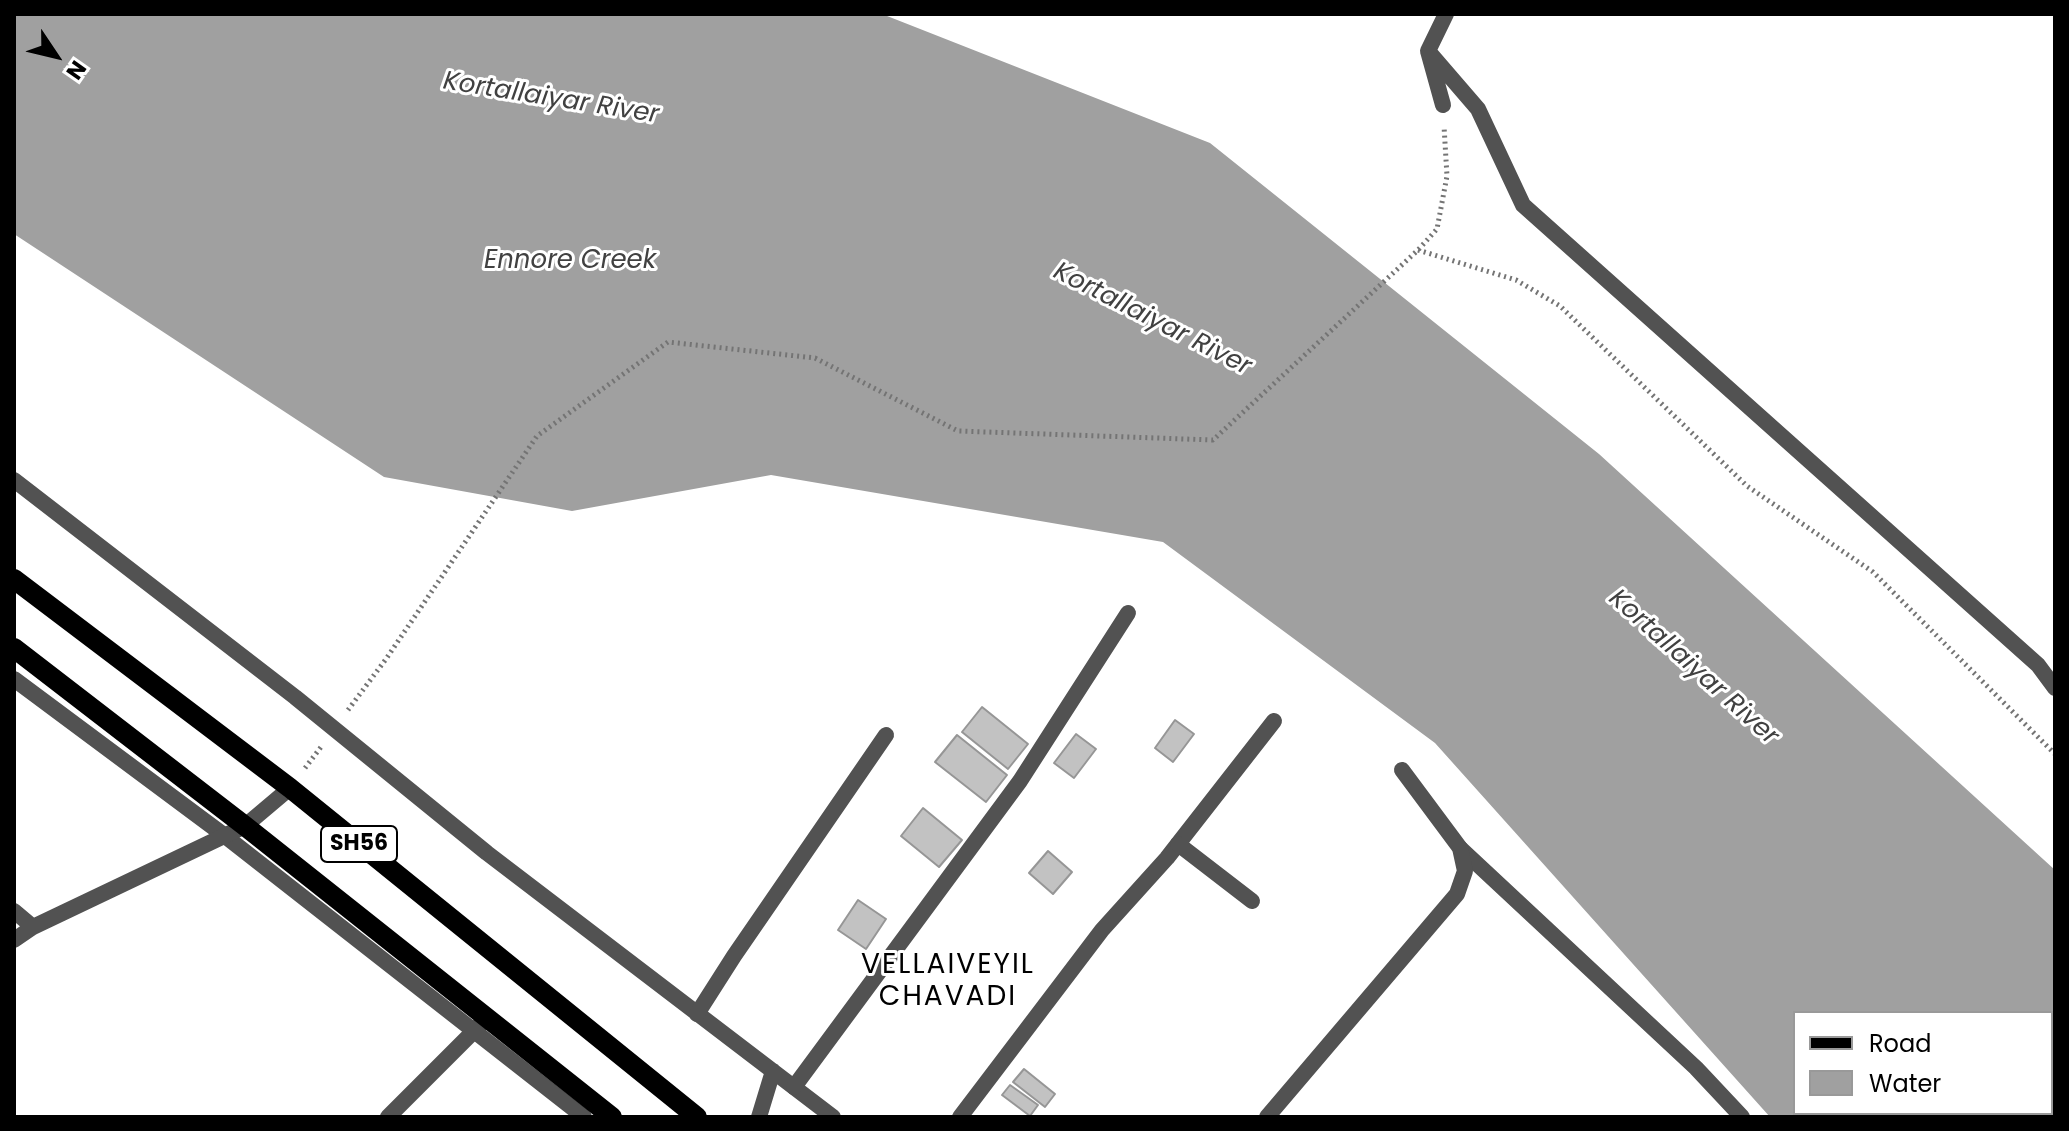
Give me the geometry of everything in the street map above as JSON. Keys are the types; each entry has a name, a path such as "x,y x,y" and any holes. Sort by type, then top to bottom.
{"main road":[{"name":"SH56","path":"14,579 290,788 697,1117"},
{"name":"SH56","path":"14,648 245,826 481,1024 612,1117"}],"street":[{"path":"1443,105 1428,51 1446,14"},
{"path":"1428,51 1478,109 1523,205 2038,665 2055,688"},
{"path":"14,480 295,697 500,863 833,1117"},
{"path":"794,1087 1020,781 1128,613"},
{"path":"14,679 481,1024 584,1117"},
{"path":"960,1117 1102,930 1178,844 1274,721"},
{"path":"697,1014 742,943 886,735"},
{"path":"1402,770 1460,848 1696,1068 1742,1117"},
{"path":"14,940 33,927 245,826 290,788"},
{"path":"1178,844 1252,901"},
{"path":"1267,1117 1457,894 1465,871 1460,848"},
{"path":"14,911 33,927"},
{"path":"388,1117 481,1024"},
{"path":"759,1117 773,1071"}],"path":[{"path":"386,659 537,436 668,342 815,358 958,431 1213,440 1437,229 1447,176 1443,105"},
{"path":"1418,250 1516,280 1560,306 1747,486 1873,572 2055,754"}],"water":[{"name":"Ennore Creek","path":"14,14 882,14 1210,143 1599,454 2055,870 2055,1117 1770,1117 1435,743 1163,542 771,475 572,511 384,477 14,234"}],"building":[{"path":"982,707 1028,744 1008,769 962,732"},
{"path":"1175,720 1194,734 1173,762 1155,748"},
{"path":"1076,734 1096,749 1074,778 1054,763"},
{"path":"957,735 1007,775 986,802 935,762"},
{"path":"923,808 962,840 939,867 901,836"},
{"path":"1048,851 1072,872 1053,894 1029,873"},
{"path":"858,900 886,919 866,949 838,930"},
{"path":"1024,1069 1055,1094 1045,1107 1013,1082"},
{"path":"1010,1085 1038,1105 1030,1116 1002,1095"}],"district":[{"name":"VELLAIVEYIL CHAVADI","path":"948,982"}],"water label":[{"name":"Kortallaiyar River","path":"551,99"},
{"name":"Kortallaiyar River","path":"1152,320"},
{"name":"Kortallaiyar River","path":"1693,668"}]}
